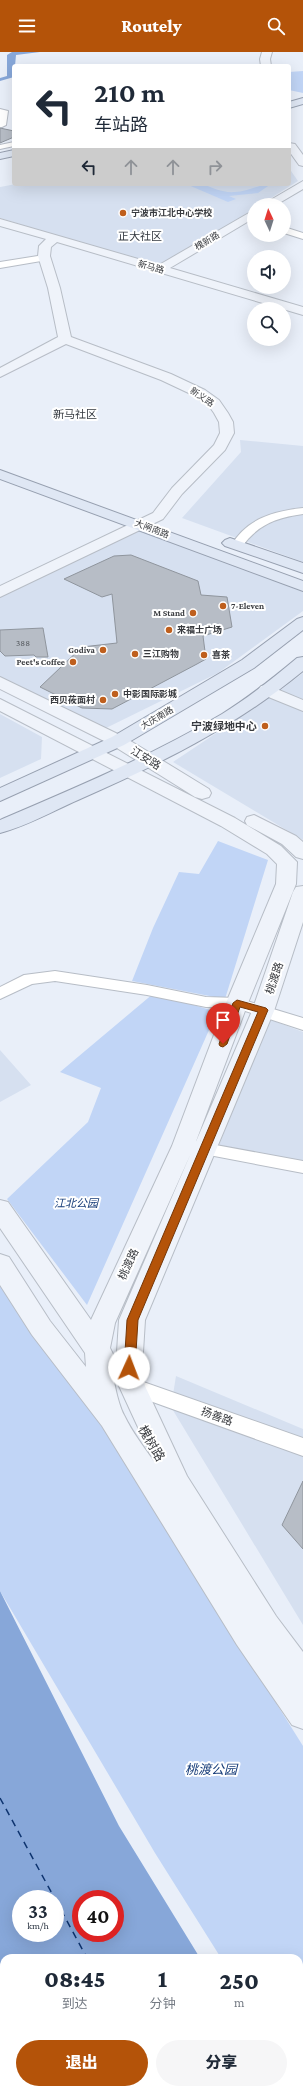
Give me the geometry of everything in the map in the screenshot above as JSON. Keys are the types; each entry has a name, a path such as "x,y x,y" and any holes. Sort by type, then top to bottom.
{"main road":[{"path":"296,108 303,101"},
{"path":"0,156 10,148"},
{"path":"0,160 12,157"},
{"path":"0,459 68,484"},
{"name":"大闸南路","path":"0,474 140,524 303,586"},
{"name":"大闸南路","path":"136,508 173,522"},
{"path":"217,538 303,568"},
{"name":"大庆南路","path":"0,795 118,741 248,664 303,622"},
{"path":"0,826 150,760 227,718 303,662"}],"street":[{"path":"266,64 265,59 267,52"},
{"path":"0,111 4,111 3,126"},
{"path":"291,146 303,163"},
{"path":"280,198 303,184"},
{"path":"291,202 303,195"},
{"name":"槐新路","path":"160,269 247,217"},
{"name":"新马路","path":"0,222 303,311"},
{"name":"槐新路","path":"172,273 247,228"},
{"path":"291,232 303,236"},
{"path":"55,238 45,246 44,258 54,288 64,335"},
{"path":"0,265 44,258"},
{"path":"0,366 64,335"},
{"path":"0,373 64,335"},
{"name":"新义路","path":"0,592 158,516 220,447 227,433 226,422 214,403 200,393 166,377 64,335"},
{"path":"238,546 241,535 253,527 280,515 303,511"},
{"name":"江安路","path":"0,682 118,741 282,845"},
{"path":"267,690 303,706"},
{"name":"江安路","path":"0,704 228,822 282,845"},
{"path":"282,845 303,853"},
{"name":"桃渡路","path":"178,1486 132,1386 129,1368 132,1320 193,1147 237,1003 286,884 287,862 282,845"},
{"name":"桃渡路","path":"111,1418 100,1375 96,1348 102,1323 263,1010 303,892"},
{"path":"0,994 29,979 55,976 147,990 206,1002 237,1003 263,1010 303,1024"},
{"path":"193,1147 303,1167"},
{"name":"槐树路","path":"0,1209 96,1348 178,1486 266,1626 303,1676"},
{"name":"槐树路","path":"0,1264 41,1328 111,1418 247,1635 303,1714"},
{"name":"扬善路","path":"132,1386 303,1447"}],"shaded area":[{"path":"12,52 40,52 16,55 15,64 12,64 12,78 0,81 0,78 7,76 7,55"},
{"name":"宁波市江北中心学校","path":"291,171 298,181 291,185"},
{"name":"宁波市江北中心学校","path":"12,185 12,186 290,186 271,198 247,198 247,213 161,267 0,218 0,187"},
{"path":"240,440 303,446 303,562 182,518 241,452"},
{"path":"141,528 303,592 303,611 218,673 104,729 0,677 0,596"},
{"name":"宁波绿地中心","path":"303,673 303,840 173,762 282,689"},
{"path":"0,714 42,737 41,759 0,778"},
{"path":"269,1019 303,1032 303,1164 218,1148"},
{"path":"0,1050 31,1085 0,1102"},
{"path":"176,1376 303,1429 303,1625 171,1407"},
{"path":"0,1591 119,1826 198,1954 0,1954"}],"green space":[{"path":"303,71 303,93 291,90 291,72"},
{"path":"191,186 207,186 226,192 240,192 259,186 268,186 258,193 229,196 236,199 228,202"},
{"path":"218,841 268,860 225,999 132,981 153,928 179,872 199,874"},
{"name":"江北公园","path":"154,993 217,1012 87,1305 7,1199 88,1122 101,1088 60,1072"},
{"name":"桃渡公园","path":"0,1284 59,1364 115,1446 303,1746 303,1954 218,1954 155,1853 0,1591"}],"building":[{"path":"0,128 12,131 12,138 0,143"},
{"name":"来福士广场","path":"131,555 198,581 201,595 227,597 232,627 203,636 206,659 197,664 112,709 82,708 40,687 82,647 117,643 112,594 102,597 64,579 114,556"},
{"path":"43,628 48,657 36,657 34,655 5,656 0,651 0,630"},
{"path":"303,1481 303,1549 282,1525"}],"ferry route":[{"path":"0,1798 85,1954"}],"place":[{"name":"宁波市江北中心学校","path":"123,213"},
{"name":"7-Eleven","path":"223,606"},
{"name":"M Stand","path":"193,613"},
{"name":"来福士广场","path":"169,630"},
{"name":"Godiva","path":"103,650"},
{"name":"三江购物","path":"135,654"},
{"name":"喜茶","path":"204,655"},
{"name":"Peet's Coffee","path":"73,662"},
{"name":"中影国际影城","path":"115,694"},
{"name":"西贝莜面村","path":"103,700"},
{"name":"宁波绿地中心","path":"265,726"}],"district":[{"name":"正大社区","path":"140,236"},
{"name":"新马社区","path":"75,414"}],"route":[{"path":"129,1368 132,1320 263,1010 237,1003 223,1044"}]}
